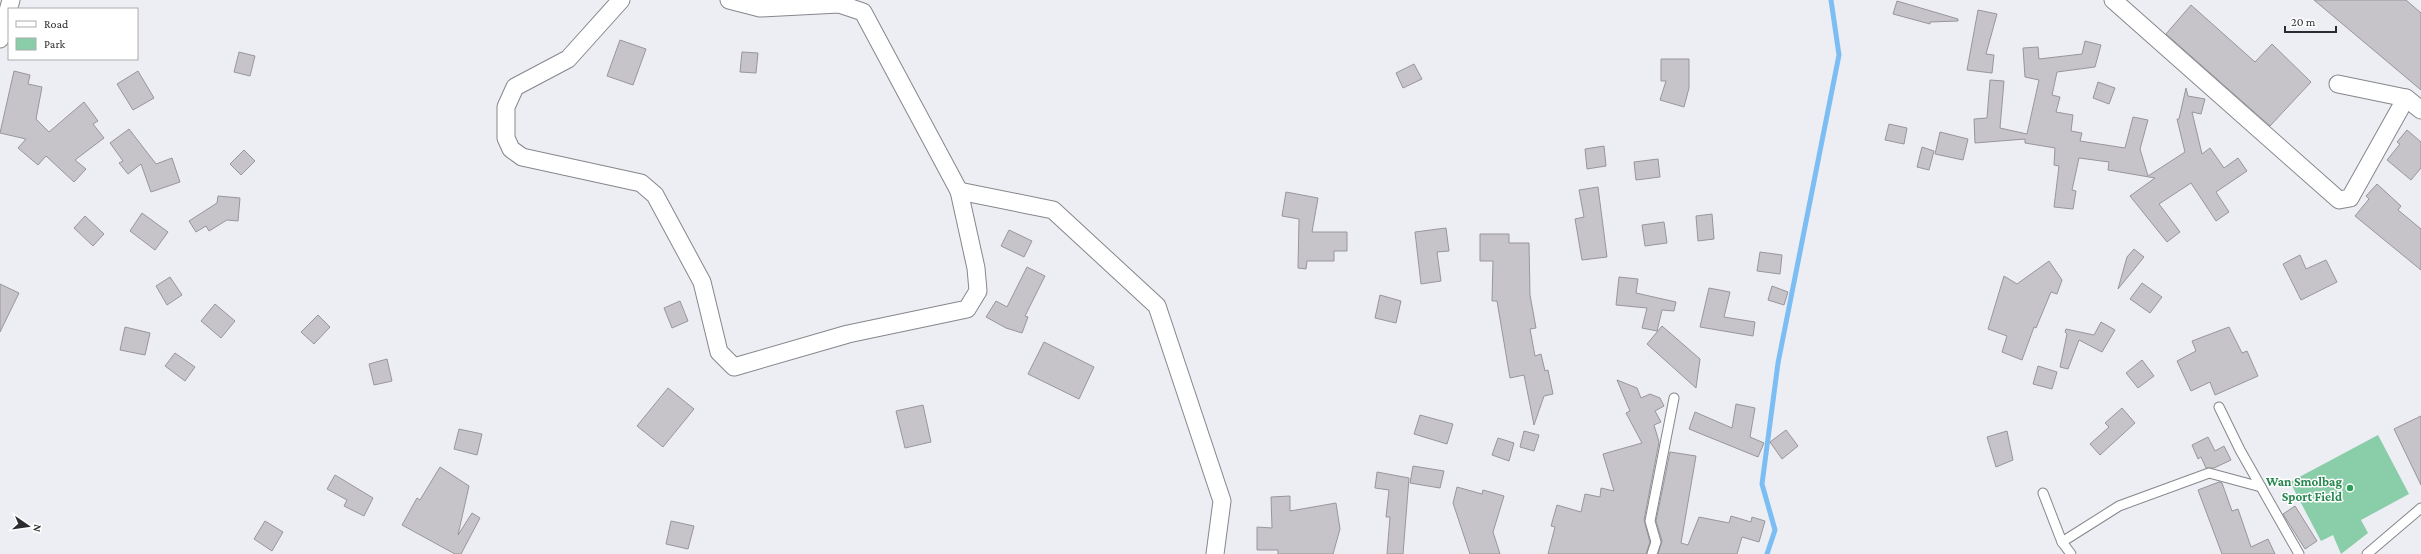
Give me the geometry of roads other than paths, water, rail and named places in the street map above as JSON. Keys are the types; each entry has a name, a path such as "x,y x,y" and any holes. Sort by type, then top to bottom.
{"street":[{"path":"621,0 568,59 514,87 506,107 506,138 511,149 522,157 641,183 655,195 702,282 719,352 734,367 848,334 967,309 978,291 976,268 959,192 862,12 839,4 760,8 729,0"},
{"path":"2113,0 2339,200 2350,198 2406,98"},
{"path":"0,39 8,11"},
{"path":"2338,84 2406,98 2421,110"},
{"path":"959,192 1053,210 1157,306 1222,501 1216,554"}],"lane":[{"path":"1652,554 1656,542 1650,521 1674,398"},
{"path":"2219,407 2240,450 2299,554"},
{"path":"2062,542 2119,506 2209,473 2261,487"},
{"path":"2043,493 2062,542 2071,554"},
{"path":"2367,554 2421,508"}],"waterway":[{"path":"1767,554 1775,530 1762,484 1778,363 1839,55 1831,0"}],"place":[{"name":"Wan Smolbag Sport Field","path":"2350,488"}]}
